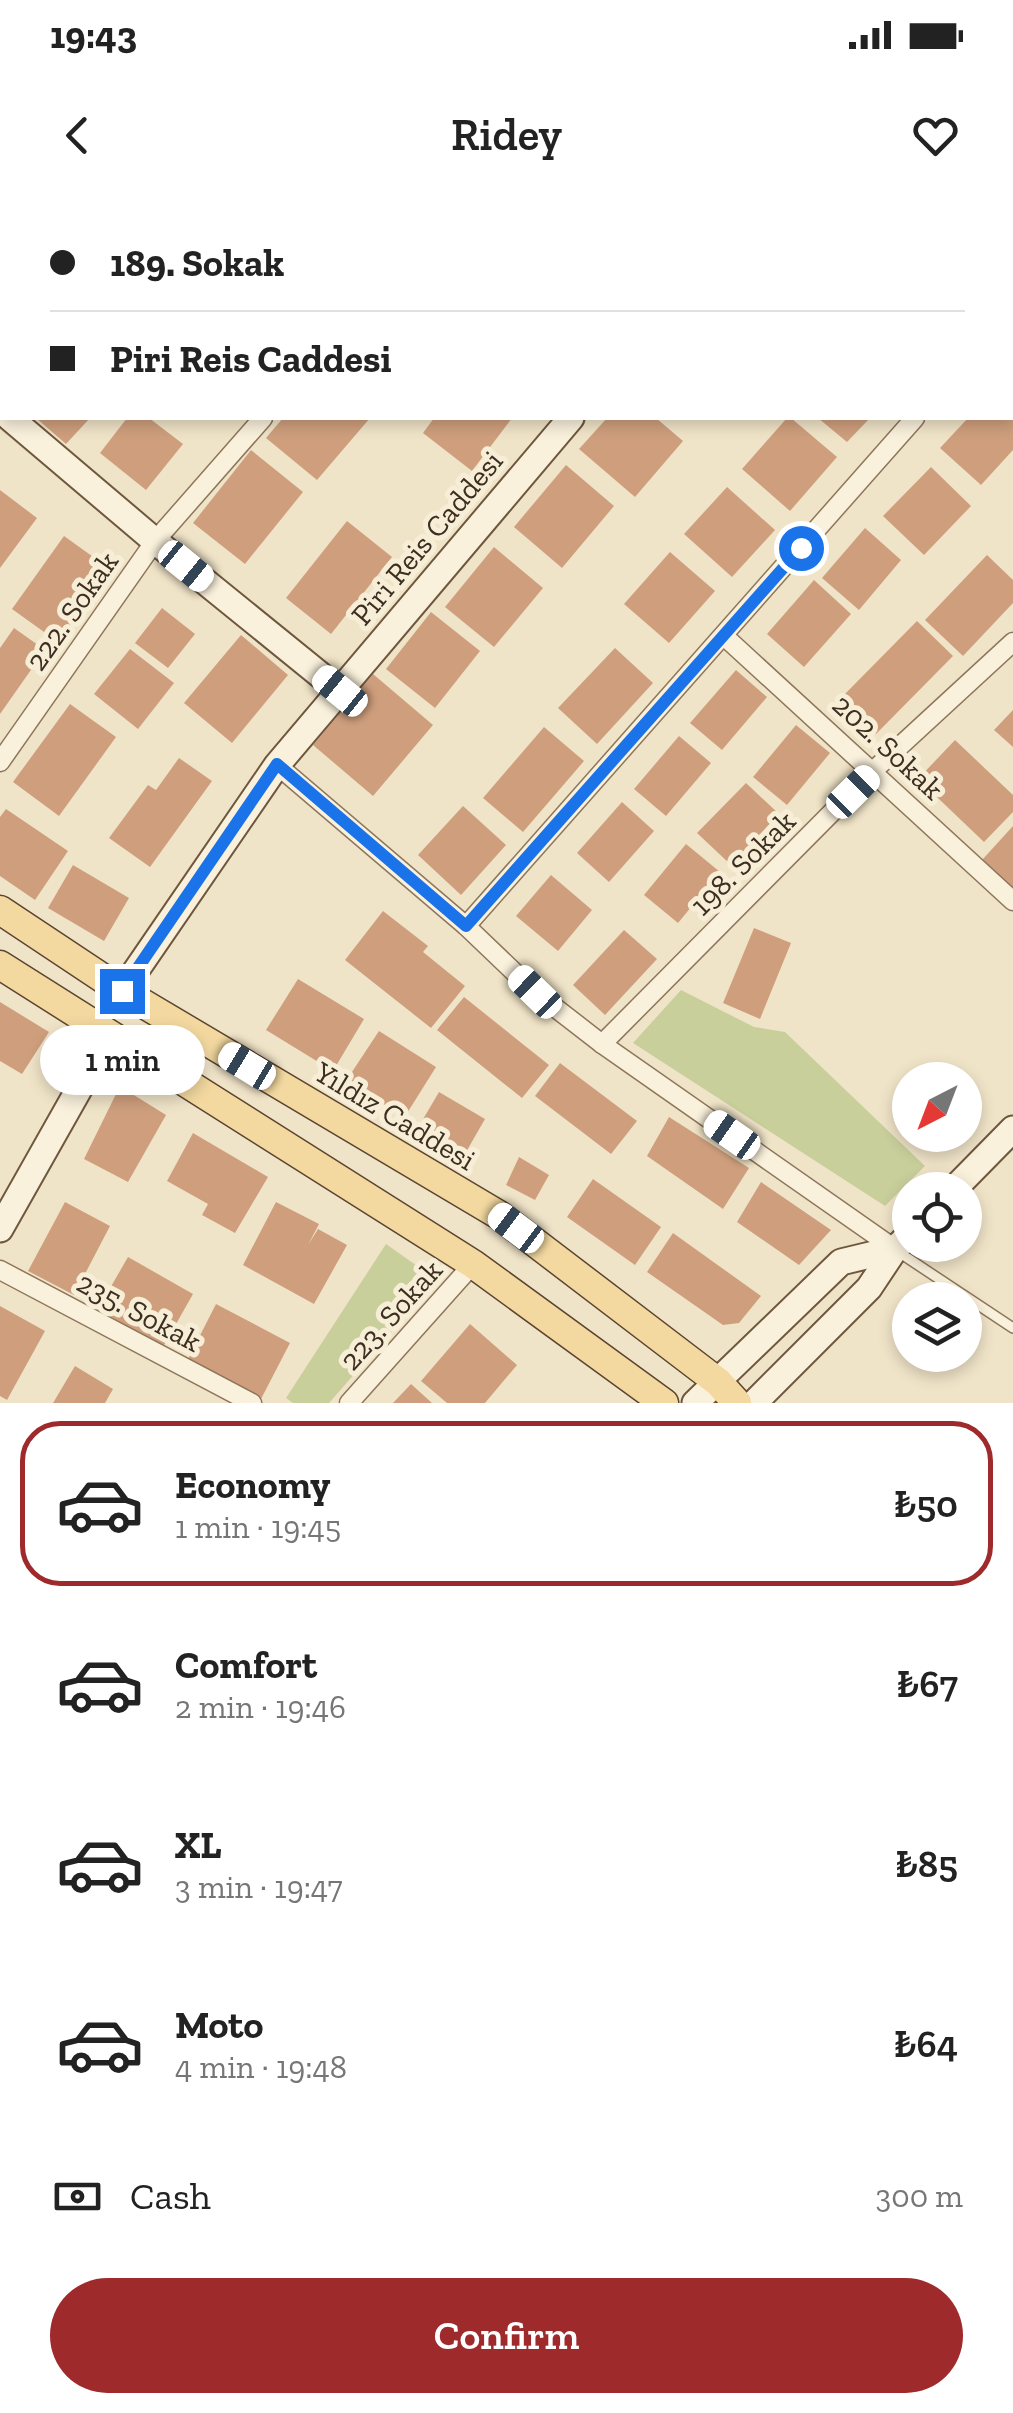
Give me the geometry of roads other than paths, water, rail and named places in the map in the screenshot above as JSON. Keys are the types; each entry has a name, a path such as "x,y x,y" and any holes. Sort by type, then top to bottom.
{"main road":[{"name":"Yıldız Caddesi","path":"0,910 122,991 498,1216 718,1382 737,1403"},
{"path":"0,966 474,1264 664,1403"}],"street":[{"path":"8,420 340,691"},
{"name":"222. Sokak","path":"0,762 155,541 261,420"},
{"name":"Piri Reis Caddesi","path":"122,991 277,764 570,420"},
{"path":"466,926 913,420"},
{"name":"202. Sokak","path":"724,636 1013,901"},
{"name":"198. Sokak","path":"602,1044 874,770 1013,642"},
{"path":"277,764 466,926 535,992 602,1044 892,1235"},
{"path":"1,1226 109,1036"},
{"path":"971,1172 1013,1129"},
{"path":"694,1403 840,1262 892,1245"},
{"path":"754,1403 870,1288 892,1256"},
{"name":"223. Sokak","path":"349,1403 474,1264"},
{"name":"235. Sokak","path":"0,1270 252,1403"}],"lane":[{"path":"928,1262 1013,1328"}]}
